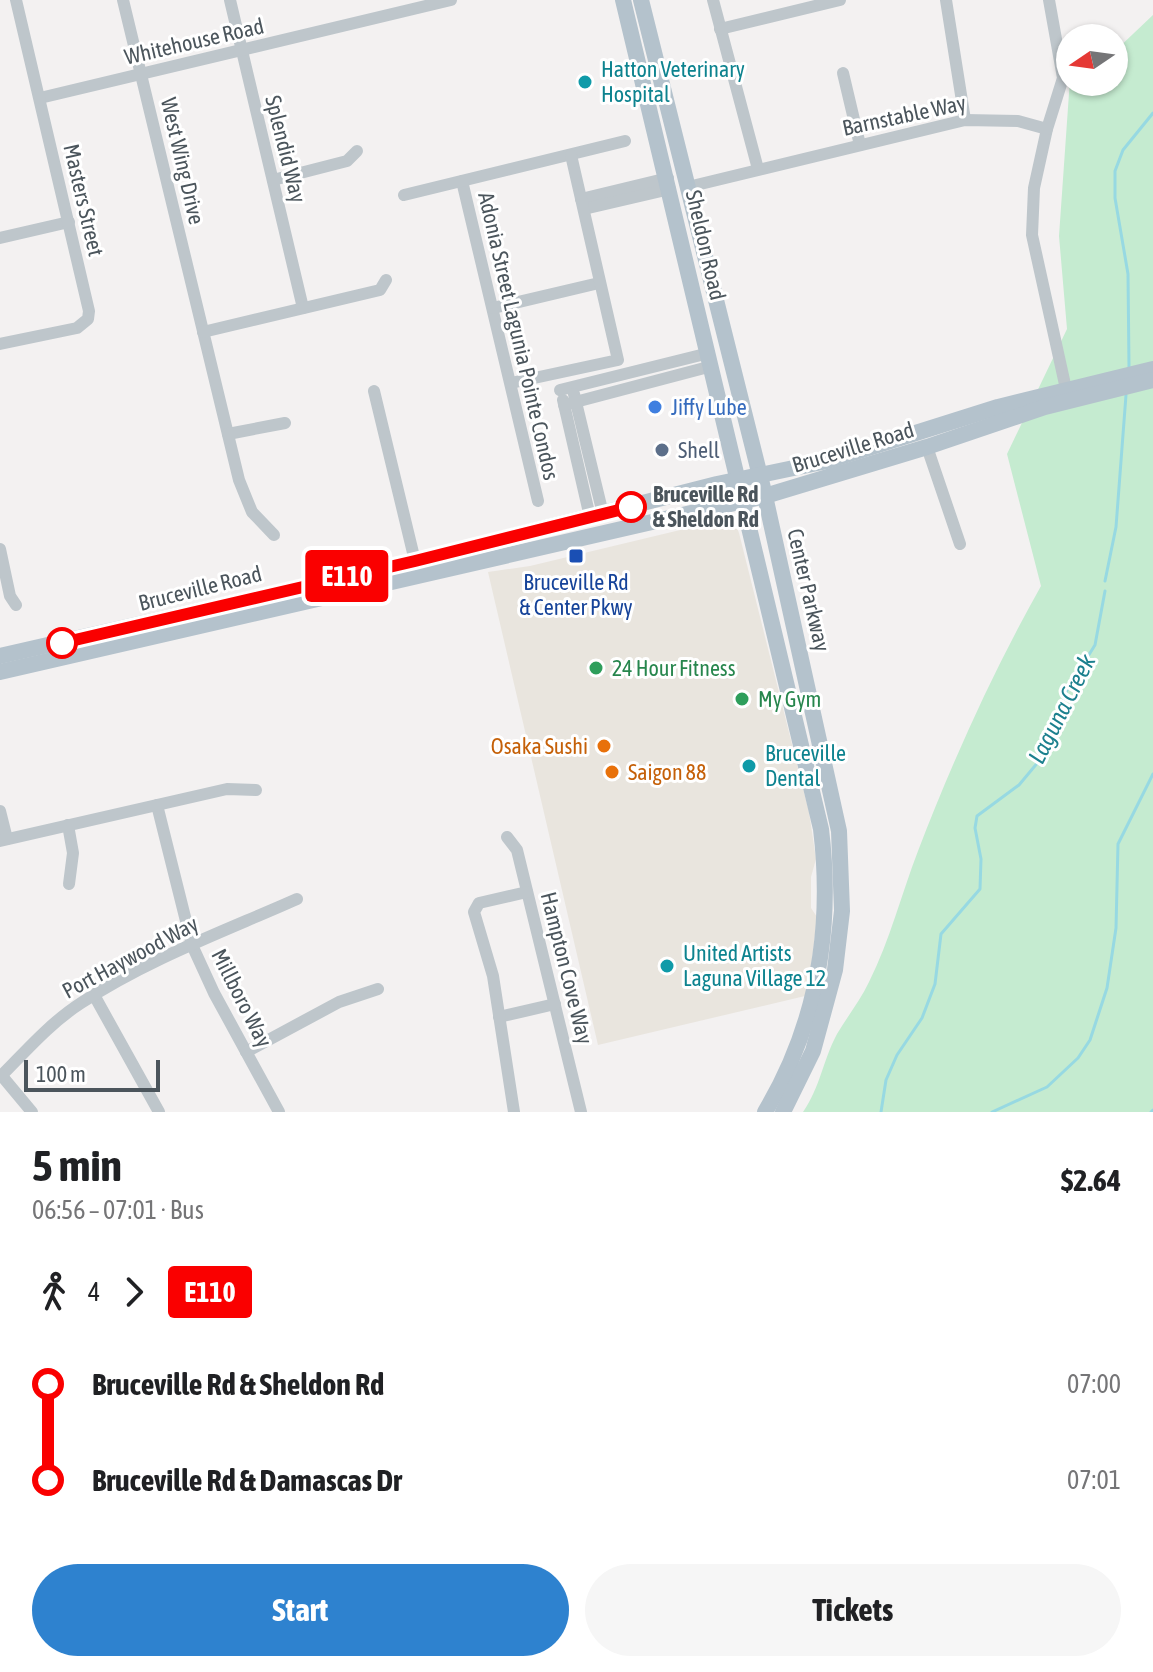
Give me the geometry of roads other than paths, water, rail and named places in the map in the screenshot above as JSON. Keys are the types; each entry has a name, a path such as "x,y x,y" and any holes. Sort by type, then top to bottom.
{"main road":[{"name":"Sheldon Road","path":"623,0 745,500"},
{"name":"Sheldon Road","path":"641,0 765,496"},
{"name":"Bruceville Road","path":"0,672 121,647 765,496 927,447 1153,369"},
{"name":"Bruceville Road","path":"0,656 415,561 739,479 827,461 1066,389 1093,389 1153,380"},
{"name":"Center Parkway","path":"765,496 839,831 834,888 812,1003 793,1058 765,1112"},
{"name":"Center Parkway","path":"745,500 834,888 840,941 826,1012 813,1051 783,1112"},
{"path":"495,558 503,549 558,533 589,518"},
{"path":"794,710 804,715 824,765"}],"street":[{"name":"Masters Street","path":"0,344 77,328 88,319 69,222 16,0"},
{"name":"West Wing Drive","path":"123,0 239,480 252,512 274,535"},
{"name":"Splendid Way","path":"230,0 303,308"},
{"name":"Whitehouse Road","path":"40,98 451,0"},
{"path":"713,0 758,169"},
{"path":"720,29 840,0"},
{"path":"946,0 965,120"},
{"path":"1049,0 1061,48 1063,78 1047,129 1034,188 1032,235 1066,389"},
{"path":"843,73 860,145"},
{"name":"Barnstable Way","path":"688,187 965,120 1018,121 1047,129"},
{"path":"404,195 625,141"},
{"path":"273,180 347,161 357,151"},
{"path":"511,383 618,360 571,155"},
{"name":"Adonia Street Lagunia Pointe Condos","path":"462,181 538,501"},
{"path":"582,204 669,184"},
{"path":"0,238 69,222"},
{"path":"203,332 380,290 386,280"},
{"path":"493,308 599,283"},
{"path":"566,389 711,359"},
{"path":"570,403 711,359"},
{"path":"563,373 589,518"},
{"path":"374,391 415,561"},
{"path":"228,434 285,423"},
{"path":"927,447 960,544"},
{"path":"0,549 10,596 16,605"},
{"path":"0,811 4,840 227,789 256,790"},
{"name":"Millboro Way","path":"157,805 192,945 279,1112"},
{"path":"68,825 73,853 69,884"},
{"name":"Hampton Cove Way","path":"507,837 517,850 581,1112"},
{"path":"514,1112 493,976 474,912 479,903 527,892"},
{"name":"Port Haywood Way","path":"1,1076 39,1036 94,995 192,945 297,899"},
{"path":"246,1052 339,1002 378,989"},
{"path":"94,995 159,1112"},
{"path":"499,1017 555,1004"},
{"path":"1,1076 32,1112"}],"waterway":[{"name":"Laguna Creek","path":"1129,367 1128,274 1115,198 1115,171 1123,150 1153,113"},
{"name":"Laguna Creek","path":"1105,581 1116,527 1126,395"},
{"name":"Laguna Creek","path":"881,1112 886,1080 897,1055 922,1018 935,984 941,934 980,889 981,859 975,828 977,816 1019,785 1039,761 1067,690 1095,645 1105,591"},
{"name":"Laguna Creek","path":"992,1112 1047,1087 1078,1058 1090,1040 1107,988 1116,928 1118,844 1153,774"}],"place":[{"name":"Hatton Veterinary Hospital","path":"585,82"},
{"name":"Jiffy Lube","path":"655,407"},
{"name":"Shell","path":"662,450"},
{"name":"Bruceville Rd & Sheldon Rd","path":"631,507"},
{"name":"Bruceville Rd & Center Pkwy","path":"576,556"},
{"name":"24 Hour Fitness","path":"596,668"},
{"name":"My Gym","path":"742,699"},
{"name":"Osaka Sushi","path":"604,746"},
{"name":"Bruceville Dental","path":"749,766"},
{"name":"Saigon 88","path":"612,772"},
{"name":"United Artists Laguna Village 12","path":"667,966"}]}
